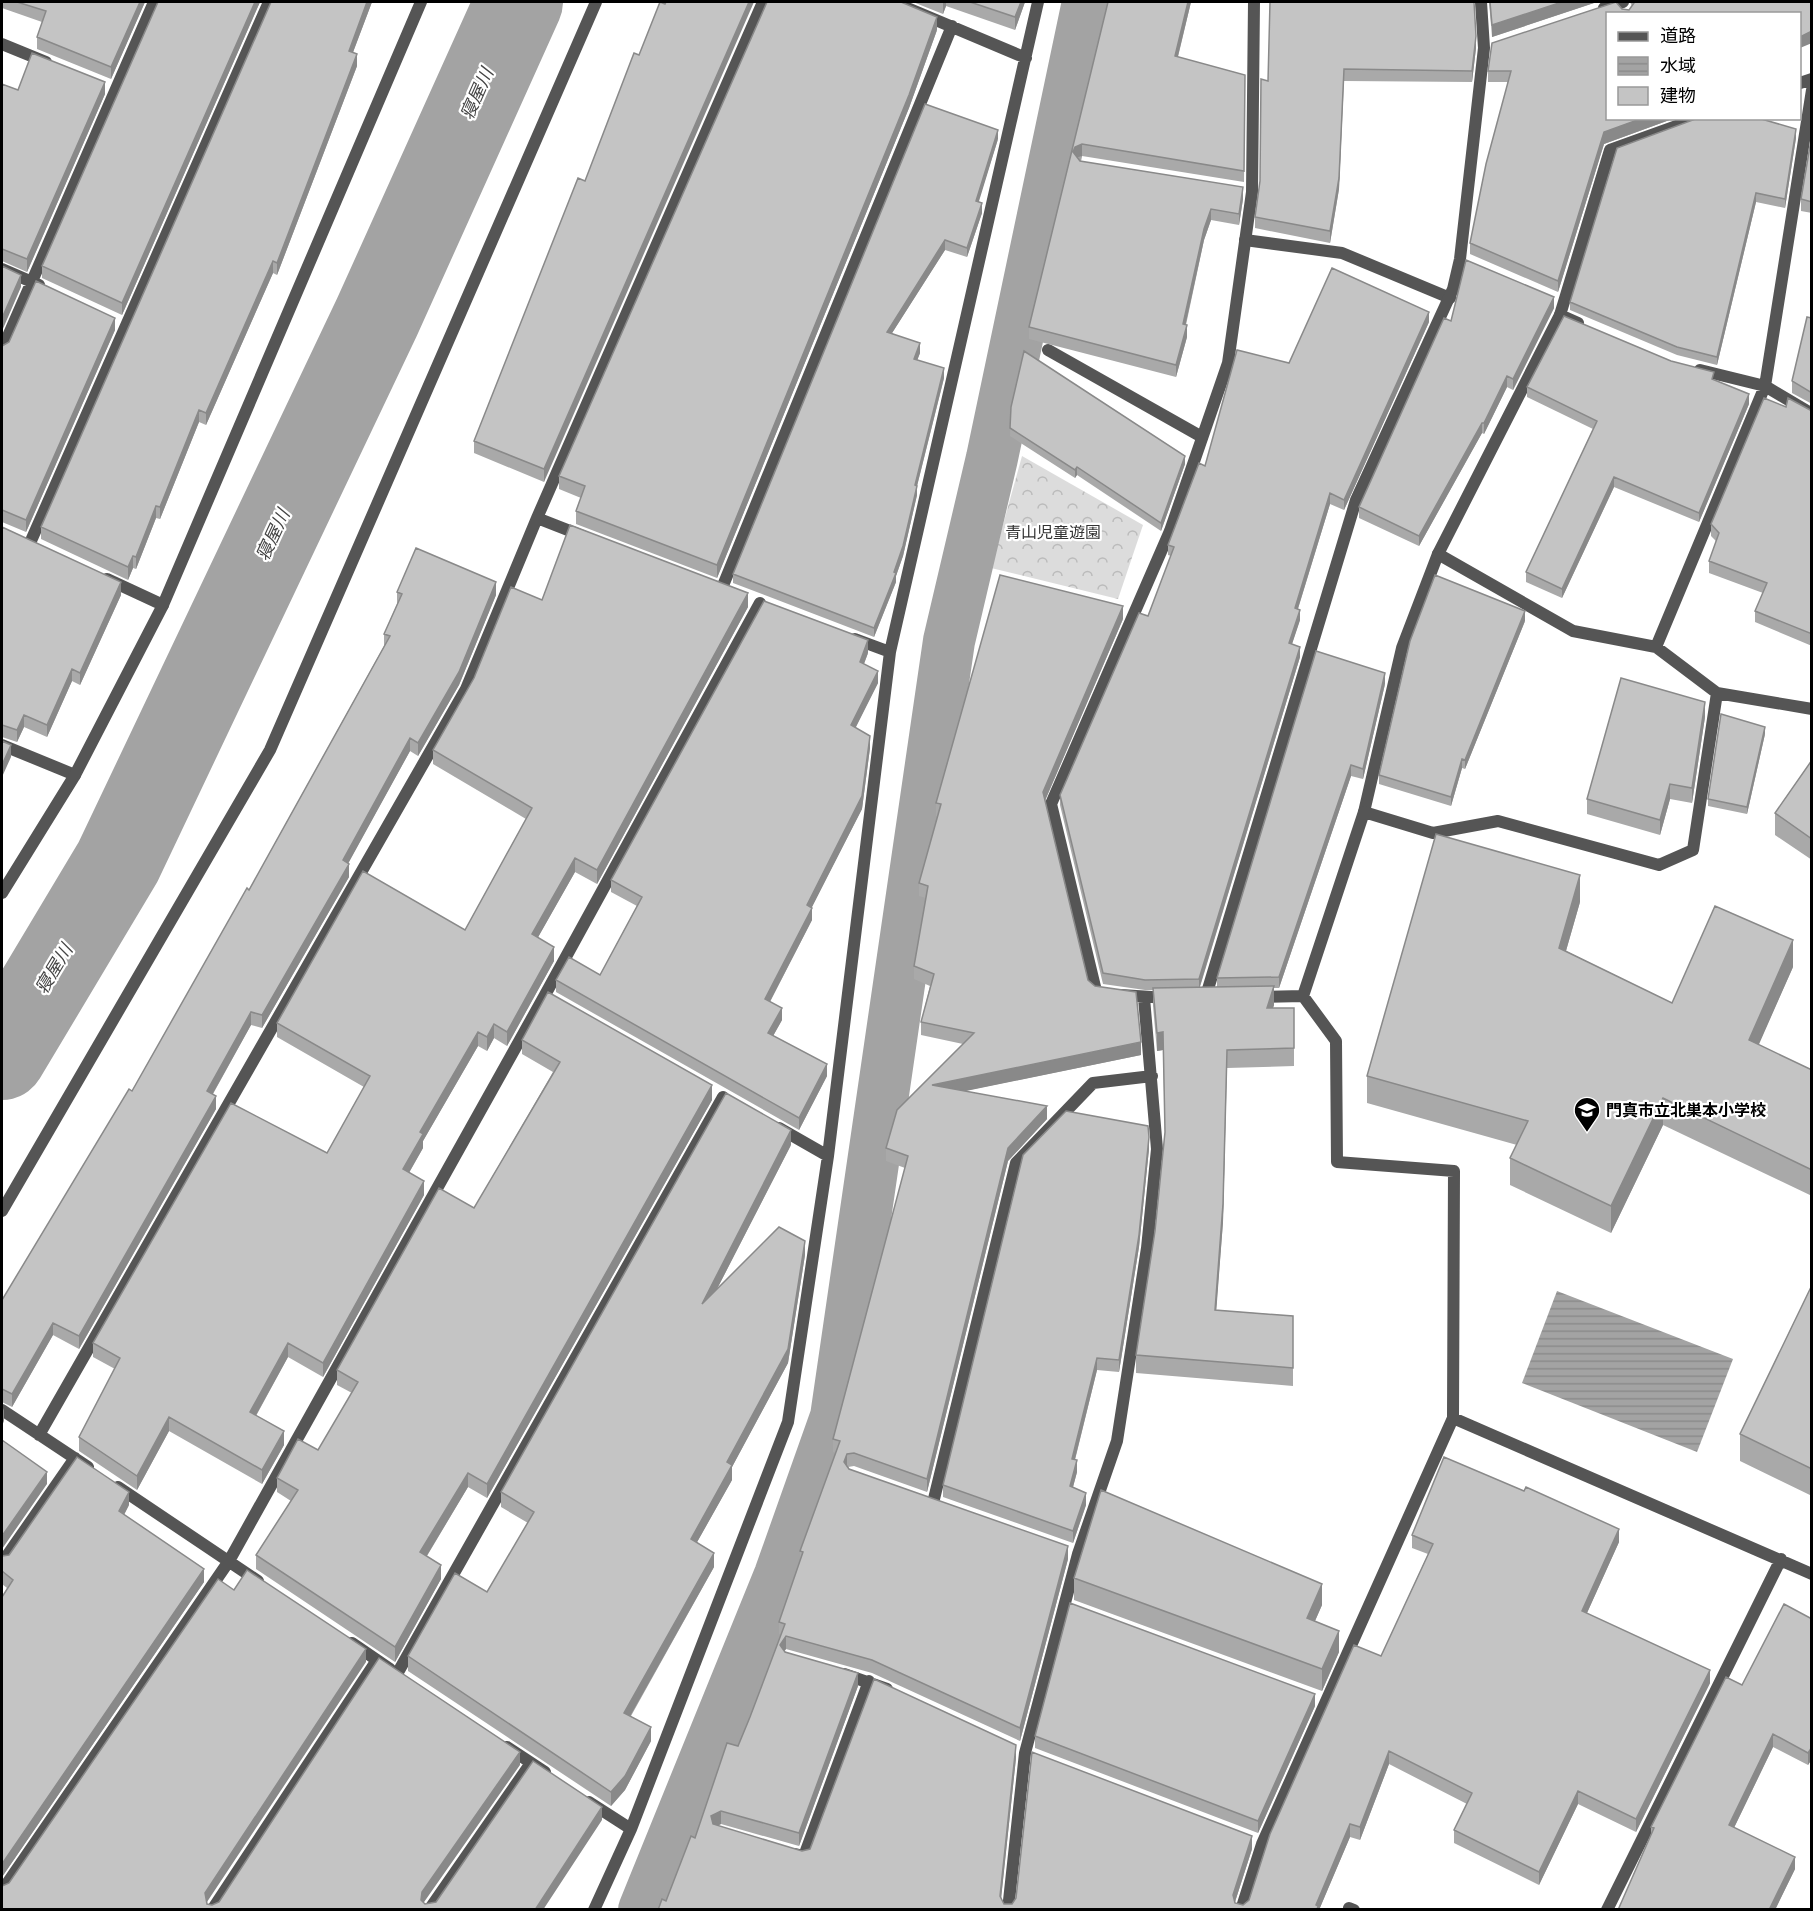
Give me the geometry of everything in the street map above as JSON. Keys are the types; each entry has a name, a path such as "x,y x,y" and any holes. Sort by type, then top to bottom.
{"street":[{"path":"2,350 33,282 109,87 154,2"},
{"path":"30,544 121,323 270,2"},
{"path":"2,893 75,775 163,604 421,2"},
{"path":"2,1211 270,750 596,2"},
{"path":"39,1435 466,689 537,518 763,2"},
{"path":"893,2 1026,58"},
{"path":"594,1910 631,1829 788,1422 828,1156 890,652 1038,2"},
{"path":"1254,2 1245,240 1228,363 1170,531 1051,804 1096,991 1144,998 1200,998 1356,500 1465,261 1489,47 1481,2"},
{"path":"1589,13 1622,2"},
{"path":"722,588 952,26"},
{"path":"2,44 63,69"},
{"path":"1656,647 1765,386 1812,90"},
{"path":"1303,996 1364,812 1402,648 1438,554 1559,305 1610,150 1676,122"},
{"path":"1245,240 1342,253 1449,298"},
{"path":"2,269 53,292"},
{"path":"1559,305 1591,328"},
{"path":"1048,350 1203,437"},
{"path":"1685,366 1765,386 1812,414"},
{"path":"537,518 592,539"},
{"path":"1438,554 1573,631 1656,647 1717,693 1812,709"},
{"path":"91,572 163,604"},
{"path":"2,1892 229,1561 550,998 760,603"},
{"path":"847,636 890,652"},
{"path":"1364,812 1433,833 1498,821 1659,865 1693,850 1717,693"},
{"path":"2,745 75,775"},
{"path":"1249,997 1303,996"},
{"path":"1241,1910 1257,1842 1453,1418 1454,1171 1337,1161 1336,1041 1303,996"},
{"path":"1008,1910 1026,1753 1070,1607 1073,1552 1117,1441 1144,1271 1157,1149 1144,998"},
{"path":"933,1503 1016,1163 1093,1083 1152,1076"},
{"path":"338,1634 402,1677 723,1097"},
{"path":"771,1124 828,1156"},
{"path":"2,1410 268,1588"},
{"path":"1453,1418 1781,1559 1812,1575"},
{"path":"2,1563 75,1458"},
{"path":"1607,1910 1781,1559"},
{"path":"212,1910 377,1660"},
{"path":"829,1669 869,1681 901,1696"},
{"path":"783,1850 804,1856 869,1681"},
{"path":"492,1737 561,1783"},
{"path":"429,1910 531,1763"},
{"path":"581,1796 631,1829"}],"green space":[{"name":"青山児童遊園","path":"1022,456 1143,525 1118,599 991,568"}],"water":[{"path":"1557,1291 1733,1359 1697,1452 1522,1383"}],"building":[{"path":"17,2 140,2 111,67 37,37 46,11"},
{"path":"158,2 255,2 122,303 42,266"},
{"path":"271,2 367,2 349,51 357,54 277,263 273,261 206,413 199,410 160,507 156,506 136,557 133,556 128,567 41,527"},
{"path":"660,2 665,4 666,2 749,2 544,469 474,441 578,178 585,181 634,53 639,55"},
{"path":"767,2 901,2 937,17 909,95 717,565 576,511 585,486 559,476"},
{"path":"970,2 1021,2 1015,17"},
{"path":"1108,2 1188,2 1175,56 1245,75 1244,171 1082,144 1075,147 1073,152 1080,161 1243,187 1239,214 1211,209 1204,229 1183,324 1187,325 1176,365 1029,327"},
{"path":"1270,2 1474,2 1476,36 1472,71 1344,69 1339,178 1330,231 1255,217 1260,181 1261,79 1268,81"},
{"path":"1490,2 1562,2 1492,25"},
{"path":"1616,2 1622,9 1629,10 1634,2 1812,2 1812,31 1801,36 1801,12 1606,12 1606,120 1637,120 1604,132 1558,281 1470,243 1486,164 1511,71 1488,71 1492,43"},
{"path":"32,53 105,82 27,259 2,249 2,84 18,90"},
{"path":"925,104 998,130 976,201 982,203 967,248 945,240 887,332 920,343 914,359 944,368 915,485 917,486 903,546 894,572 896,573 874,628 733,574"},
{"path":"1693,120 1765,120 1796,129 1785,199 1756,193 1717,357 1677,347 1570,302 1617,148"},
{"path":"1812,134 1812,202 1801,199"},
{"path":"1466,260 1554,297 1513,379 1507,376 1484,423 1419,536 1359,507 1444,318 1451,321"},
{"path":"2,266 21,275 2,318"},
{"path":"1332,268 1429,312 1344,500 1330,493 1295,608 1300,610 1289,643 1300,647 1199,979 1145,980 1103,973 1060,795 1139,613 1148,616 1174,547 1168,545 1199,463 1205,466 1237,350 1289,363"},
{"path":"36,281 115,318 26,520 2,510 2,346 9,342"},
{"path":"1564,316 1671,361 1714,372 1712,379 1749,394 1699,513 1614,477 1562,589 1526,572 1597,421 1527,387"},
{"path":"1807,317 1812,318 1812,393 1792,381"},
{"path":"1024,351 1185,456 1161,523 1077,467 1075,470 1010,428 1011,407"},
{"path":"1764,398 1786,407 1788,398 1812,411 1812,634 1755,611 1767,583 1709,561 1719,533 1711,524"},
{"path":"570,525 748,593 597,870 575,858 532,934 554,947 507,1032 494,1024 487,1037 478,1032 420,1132 423,1134 403,1169 424,1181 323,1363 288,1343 250,1412 284,1431 262,1470 169,1417 137,1476 79,1437 120,1358 93,1343 231,1103 327,1153 370,1076 277,1023 363,871 465,930 532,808 433,750 474,678 511,587 542,600"},
{"path":"2,527 121,582 80,673 72,669 47,725 24,715 17,730 2,725"},
{"path":"416,548 496,582 459,672 418,743 410,738 343,860 349,864 262,1015 251,1012 207,1091 216,1096 79,1336 53,1323 12,1394 2,1389 2,1300 129,1089 132,1091 247,888 249,890 390,636 384,634 402,594 397,592"},
{"path":"1000,575 1123,606 1043,792 1088,980 1095,986 1136,992 1141,1042 932,1085 1047,1106 1008,1148 927,1479 854,1453 847,1454 844,1462 849,1469 1068,1546 1020,1728 872,1660 786,1636 780,1645 785,1652 858,1673 799,1833 721,1811 711,1816 713,1824 802,1851 810,1849 874,1679 1016,1745 1000,1896 1004,1904 1012,1904 1016,1898 1032,1752 1252,1836 1233,1895 1235,1903 1243,1905 1249,1900 1270,1834 1354,1645 1381,1656 1433,1544 1412,1535 1444,1457 1524,1491 1526,1487 1619,1529 1582,1611 1710,1670 1636,1819 1578,1791 1539,1872 1454,1830 1472,1793 1389,1751 1360,1827 1350,1824 1316,1905 1317,1910 658,1910 662,1899 666,1901 691,1836 695,1838 727,1743 738,1746 750,1717 785,1624 779,1622 803,1552 800,1551 840,1441 833,1439 908,1156 886,1148 897,1110 974,1033 921,1022 934,974 914,966 928,886 919,883 941,804 936,803"},
{"path":"1435,575 1525,611 1465,760 1462,759 1451,797 1379,775 1410,641"},
{"path":"764,601 868,640 860,662 878,671 851,725 870,736 862,796 807,905 812,908 765,999 782,1008 768,1033 827,1064 799,1118 556,980 569,957 600,975 642,897 611,880"},
{"path":"1316,651 1385,673 1363,769 1351,765 1279,977 1217,978"},
{"path":"1621,678 1705,702 1692,788 1670,784 1660,820 1587,799"},
{"path":"1721,714 1765,727 1747,807 1708,799"},
{"path":"2,741 11,745 2,765"},
{"path":"1812,760 1812,839 1775,813"},
{"path":"1436,834 1580,875 1559,948 1672,1003 1715,906 1793,940 1749,1040 1812,1070 1812,1170 1663,1098 1611,1206 1510,1158 1528,1121 1367,1076"},
{"path":"1274,986 1267,1008 1294,1008 1294,1048 1227,1050 1223,1204 1215,1310 1293,1316 1293,1368 1136,1355 1155,1231 1165,1132 1163,1032 1157,1033 1153,988"},
{"path":"548,992 712,1085 487,1484 468,1473 420,1552 441,1565 395,1647 256,1555 298,1490 277,1478 298,1439 318,1450 358,1382 337,1370 439,1188 474,1208 560,1062 522,1040"},
{"path":"726,1093 791,1130 702,1304 779,1227 805,1241 788,1349 727,1462 732,1465 691,1539 714,1553 624,1713 651,1727 625,1776 611,1792 408,1656 455,1573 487,1592 534,1512 501,1492"},
{"path":"1066,1111 1148,1126 1149,1137 1139,1235 1119,1360 1097,1358 1072,1459 1077,1460 1070,1486 1086,1493 1073,1531 943,1485 1023,1155"},
{"path":"1812,1285 1812,1469 1740,1434"},
{"path":"2,1440 47,1472 2,1536"},
{"path":"77,1457 129,1492 119,1511 204,1569 2,1864 2,1597 13,1580 2,1571 2,1556 9,1555"},
{"path":"1101,1490 1322,1584 1307,1618 1339,1631 1322,1669 1074,1578"},
{"path":"247,1570 366,1649 205,1893 207,1904 212,1905 219,1902 379,1658 520,1752 422,1892 421,1900 425,1904 436,1902 533,1761 602,1807 535,1910 2,1910 2,1886 9,1883 218,1579 234,1590"},
{"path":"1070,1603 1315,1694 1258,1821 1035,1736"},
{"path":"1784,1604 1812,1619 1812,1747 1808,1753 1773,1734 1729,1825 1795,1857 1769,1910 1618,1910 1654,1828 1651,1827 1726,1677 1742,1685"}],"waterway":[{"name":"寝屋川","path":"2,1056 118,862 377,317 519,2"},
{"path":"644,1910 780,1575 836,1417 949,641 992,458 1088,2"}],"place":[{"name":"門真市立北巣本小学校","path":"1587,1133"}]}
